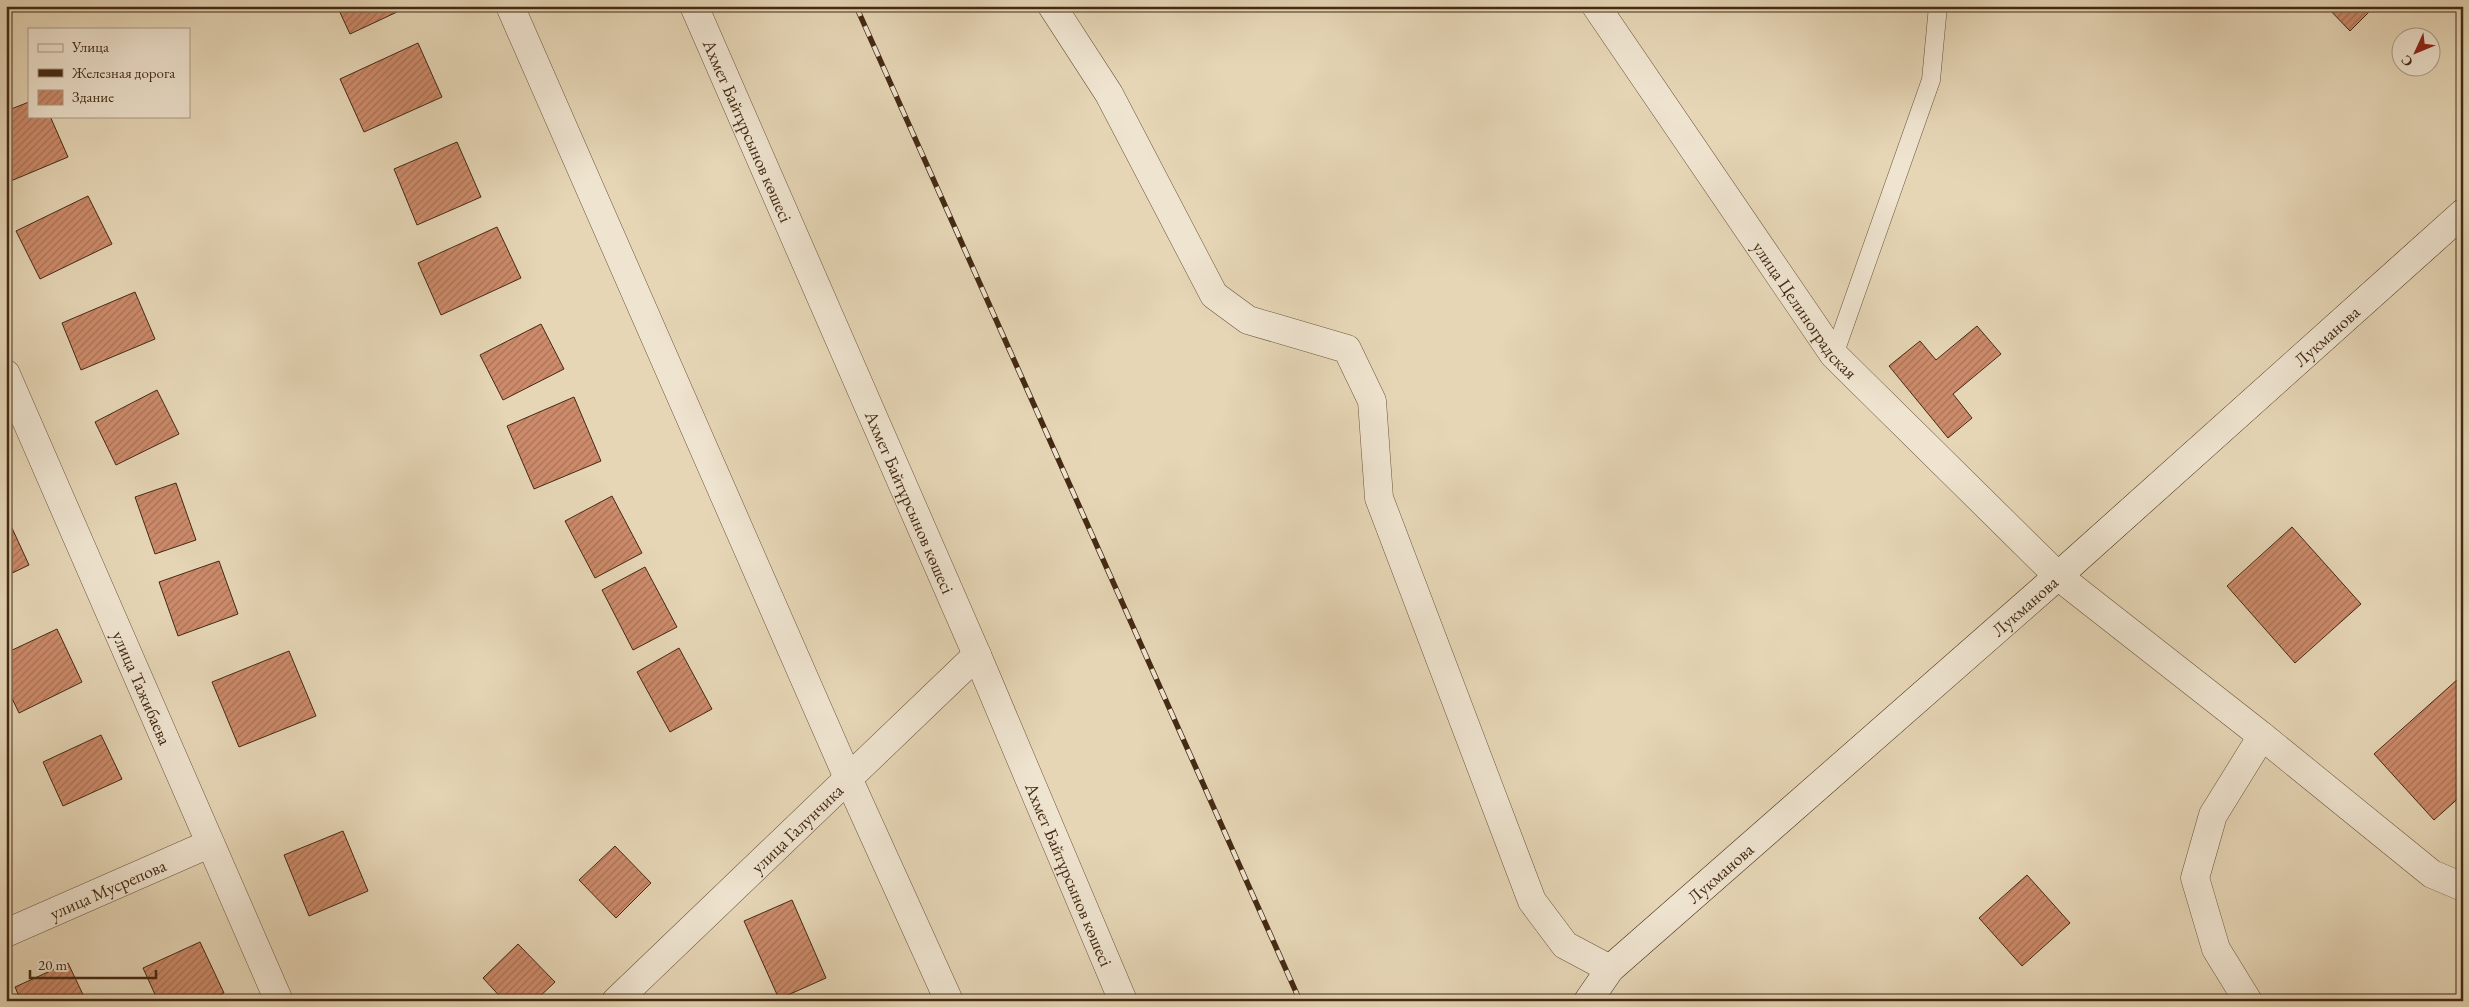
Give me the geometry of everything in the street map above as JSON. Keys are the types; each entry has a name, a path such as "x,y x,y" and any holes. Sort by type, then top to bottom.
{"street":[{"path":"510,6 848,778 949,1001"},
{"name":"Ахмет Байтұрсынов көшесі","path":"694,6 977,655 1123,1001"},
{"path":"1052,6 1109,94 1214,295 1248,320 1347,349 1372,401 1379,498 1532,901 1565,945 1610,969"},
{"name":"улица Целиноградская","path":"1596,6 1834,355 2058,576 2262,736 2432,874 2463,887"},
{"name":"Лукманова","path":"1588,1001 1610,969 2058,576 2463,213"},
{"name":"улица Тажибаева","path":"6,374 209,844 279,1001"},
{"name":"улица Галунчика","path":"616,1001 977,655"},
{"path":"2248,1001 2216,949 2195,878 2213,815 2262,736"},
{"name":"улица Мусрепова","path":"6,933 209,844"}],"lane":[{"path":"1834,355 1931,80 1938,6"}],"building":[{"path":"337,6 395,6 397,12 350,34"},
{"path":"2326,6 2375,6 2350,31"},
{"path":"418,43 442,97 364,132 340,79"},
{"path":"28,102 28,118 51,118 68,157 6,183 6,111"},
{"path":"457,142 481,197 417,225 394,169"},
{"path":"88,196 112,244 40,279 16,231"},
{"path":"497,227 521,278 441,315 418,263"},
{"path":"135,292 155,339 81,370 62,323"},
{"path":"541,324 564,369 503,400 480,355"},
{"path":"1977,326 2001,354 1953,394 1972,418 1948,438 1889,366 1920,341 1936,360"},
{"path":"157,390 179,434 116,465 95,422"},
{"path":"574,397 601,461 534,489 507,426"},
{"path":"176,483 196,540 155,554 135,497"},
{"path":"612,496 642,553 595,578 565,521"},
{"path":"6,515 29,565 6,576"},
{"path":"2292,527 2361,604 2295,663 2227,586"},
{"path":"219,561 238,614 178,636 159,582"},
{"path":"645,567 677,627 633,650 602,590"},
{"path":"57,629 82,682 19,713 6,686 6,653"},
{"path":"679,648 712,709 670,732 637,672"},
{"path":"289,651 316,716 239,747 212,682"},
{"path":"2458,679 2463,684 2463,794 2434,820 2374,754"},
{"path":"101,735 122,779 63,806 43,762"},
{"path":"343,831 368,891 309,916 284,855"},
{"path":"615,846 651,883 616,918 579,880"},
{"path":"2027,875 2070,923 2022,966 1979,918"},
{"path":"792,900 826,978 779,999 744,921"},
{"path":"200,942 224,993 206,1001 158,1001 143,968"},
{"path":"518,944 555,982 535,1001 504,1001 483,978"},
{"path":"68,963 86,1001 21,1001 15,987"}],"railway":[{"path":"856,6 1300,1001"}]}
